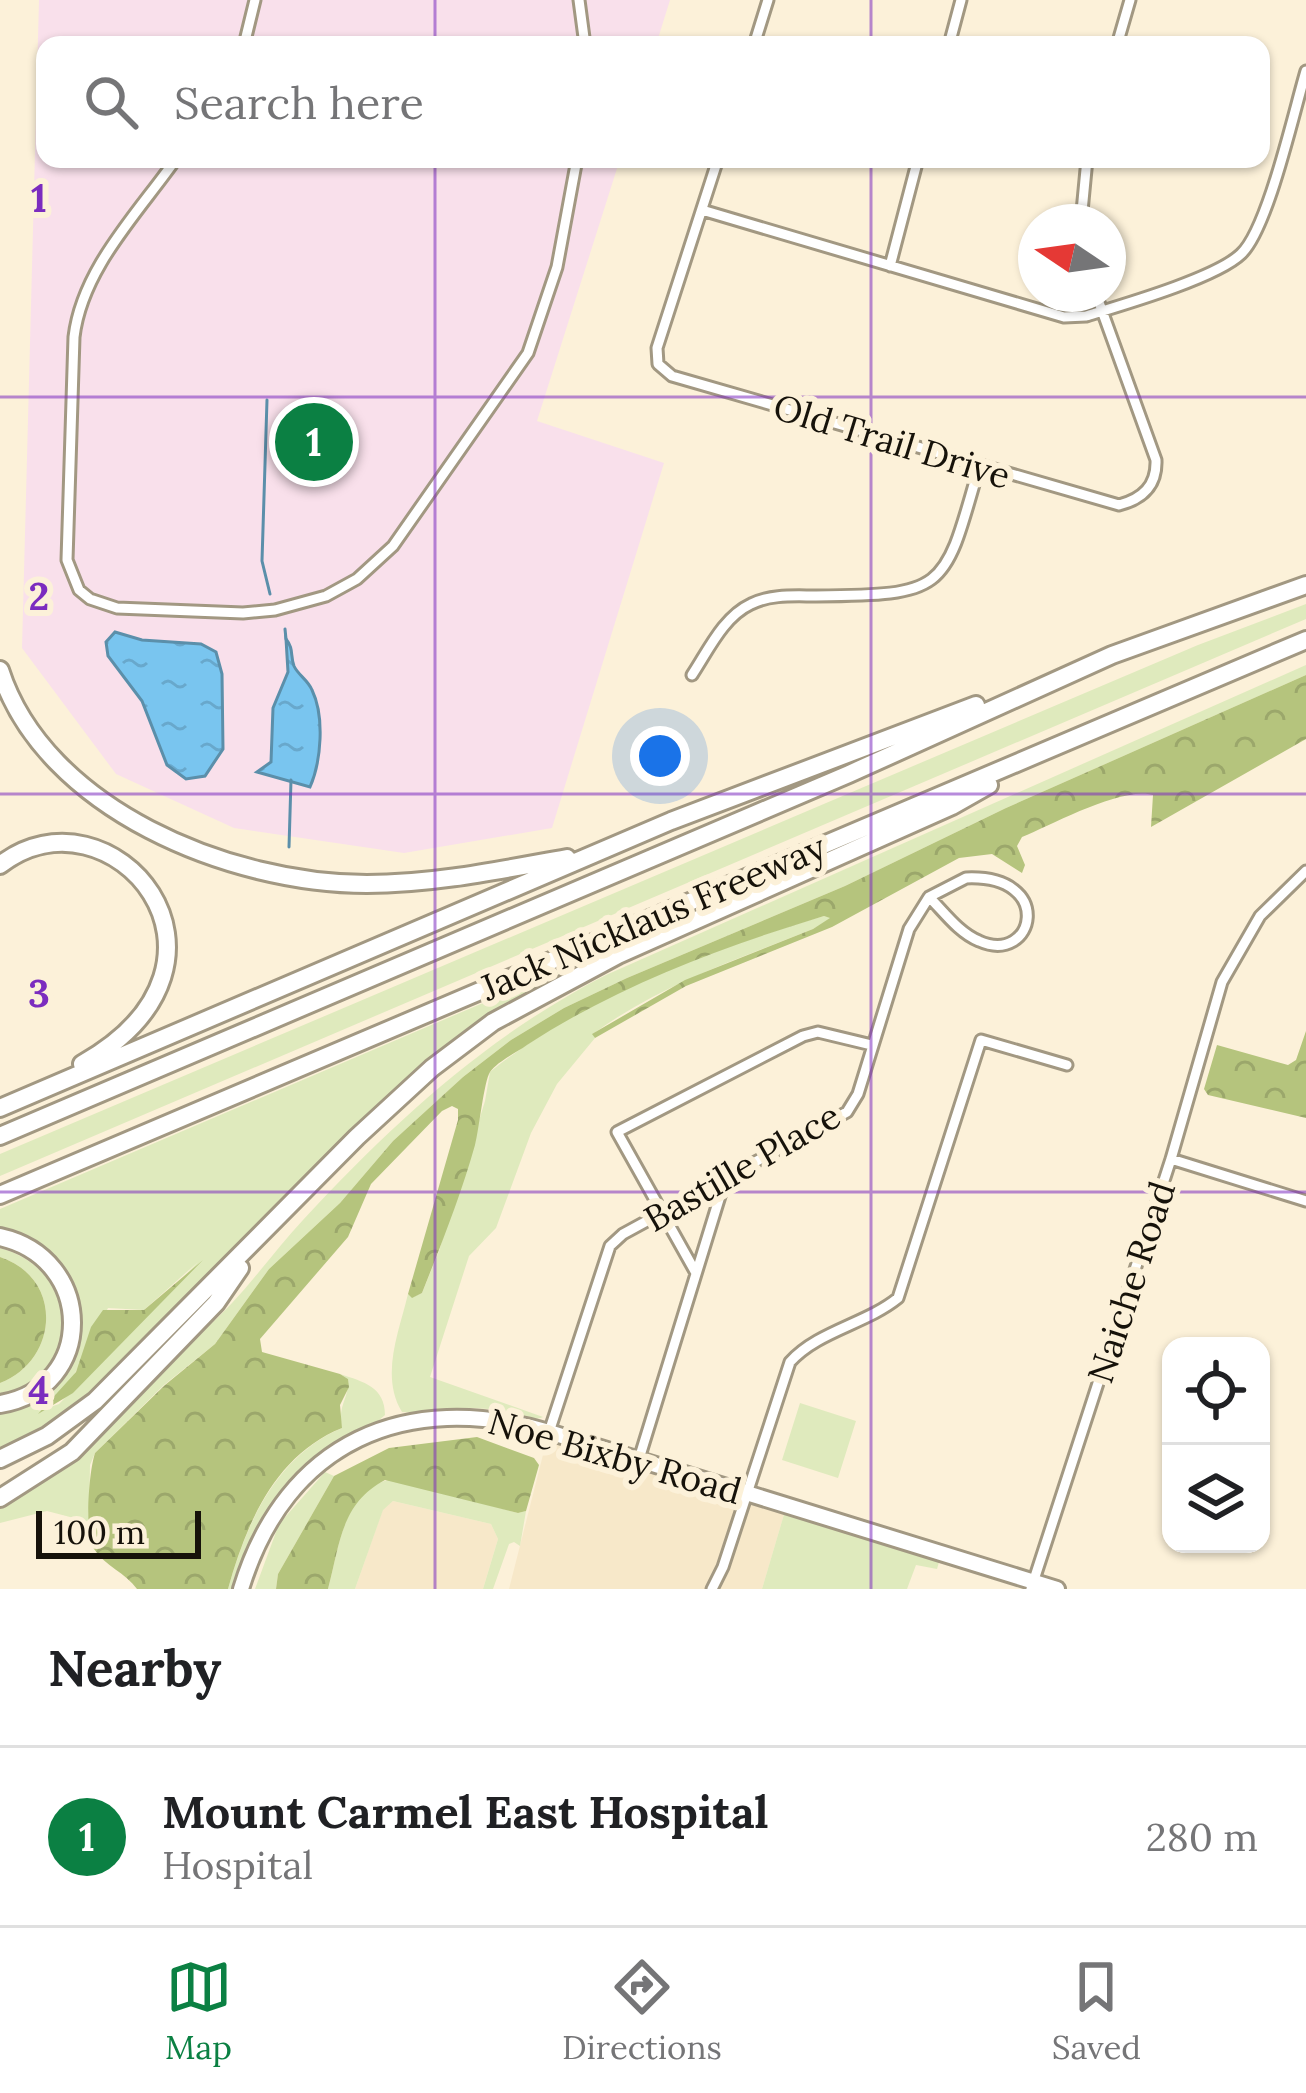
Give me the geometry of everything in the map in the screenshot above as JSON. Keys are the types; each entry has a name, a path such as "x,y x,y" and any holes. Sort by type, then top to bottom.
{"highway":[{"name":"Jack Nicklaus Freeway","path":"0,1136 848,775 1112,655 1306,585"},
{"name":"Jack Nicklaus Freeway","path":"0,1195 1306,640"},
{"path":"0,1108 749,790 1112,655"},
{"path":"0,670 24,721 54,762 74,779 162,835 256,870 349,883 410,882 597,852"},
{"path":"0,1459 47,1436 95,1400 411,1085 493,1022 601,963 952,806 1052,748"},
{"path":"0,866 33,848 60,844 111,856 150,891 167,938 165,974 140,1021 98,1055 24,1097"},
{"path":"0,1498 72,1452 216,1303 267,1229"},
{"path":"0,1238 32,1249 56,1271 73,1310 69,1348 50,1378 18,1401 0,1405"}],"street":[{"path":"246,36 255,0"},
{"path":"579,0 584,36"},
{"path":"757,36 768,0"},
{"path":"951,36 961,0"},
{"path":"1120,36 1130,0"},
{"path":"1126,302 1215,270 1242,254 1258,227 1306,71"},
{"path":"170,168 92,279 80,305 74,337 67,560 80,590 104,605 243,613 291,608 339,590 375,564 401,535 528,353 557,267 575,168"},
{"path":"715,168 702,210 1018,304"},
{"path":"890,266 916,168"},
{"path":"1083,204 1086,168"},
{"name":"Old Trail Drive","path":"702,210 657,348 658,364 672,376 1106,505 1141,497 1154,479 1155,452 1102,312"},
{"path":"1047,312 1064,317 1096,312"},
{"path":"692,675 722,629 757,601 781,596 894,596 932,580 956,547 979,467"},
{"name":"Naiche Road","path":"1033,1585 1171,1159 1222,982 1260,916 1306,871"},
{"path":"966,878 998,879 1024,896 1029,913 1025,929 1014,942 997,947 967,935 929,897 966,878"},
{"name":"Bastille Place","path":"549,1432 610,1246 623,1234 847,1112 858,1094 909,928 929,897"},
{"path":"696,1273 617,1132 803,1036 818,1032 872,1045"},
{"path":"712,1589 790,1362 810,1345 884,1310 898,1298 981,1040 1067,1065"},
{"path":"1171,1159 1306,1201"},
{"path":"639,1459 725,1180"},
{"name":"Noe Bixby Road","path":"242,1589 260,1539 290,1494 318,1467 366,1436 413,1419 459,1415 500,1419 549,1432 1057,1589"}],"shaded area":[{"path":"39,0 670,0 659,36 38,36"},
{"path":"36,114 36,168 617,168 537,421 664,463 552,828 404,853 234,828 116,774 22,648"},
{"path":"547,1439 785,1511 762,1589 509,1589"},
{"path":"393,1501 491,1524 498,1539 483,1589 355,1589 383,1509"}],"green space":[{"path":"1306,604 1306,619 0,1176 0,1154 1198,645"},
{"path":"1306,665 1306,675 1006,808 845,886 627,978 511,1040 393,1141 340,1203 269,1269 215,1344 164,1385 95,1453 90,1465 89,1522 47,1511 0,1523 0,1506 49,1476 92,1440 225,1310 303,1220 407,1115 521,1025 606,975"},
{"path":"1306,675 1306,739 1151,827 1153,795 1106,801 1022,837 1017,846 1025,865 1022,873 992,854 959,858 832,927 686,986 595,1038 592,1034 685,980 830,918 786,928 671,970 597,1004 502,1061 488,1077 477,1138 422,1293 412,1298 408,1294 458,1120 458,1109 452,1106 371,1184 348,1237 260,1339 262,1352 340,1374 348,1379 349,1387 340,1405 342,1428 298,1455 267,1494 244,1540 228,1589 137,1589 94,1549 88,1516 95,1453 215,1344 269,1269 340,1203 393,1141 511,1040 627,978 845,886 1006,808"},
{"path":"824,916 832,918 672,987 618,1017 593,1034 595,1038 557,1084 531,1133 496,1228 469,1256 430,1377 543,1417 530,1419 477,1408 402,1412 392,1384 400,1323 408,1294 422,1293 439,1251 490,1072 566,1020 649,978"},
{"path":"572,965 496,1011 417,1070 77,1406 0,1451 0,1412 24,1405 50,1388 75,1296 0,1231 0,1209","holes":["198,1262 59,1404 38,1411 70,1383 108,1308 144,1310"]},
{"path":"1306,1031 1306,1118 1208,1095 1204,1089 1217,1045 1288,1065 1296,1060"},
{"path":"0,1248 27,1260 47,1278 59,1300 62,1324 58,1347 46,1368 27,1385 0,1395 0,1383 34,1357 46,1319 35,1282 0,1257"},
{"path":"0,1257 35,1282 46,1319 34,1357 0,1383"},
{"path":"203,1260 73,1393 38,1414 76,1372 91,1327 103,1310 144,1310"},
{"path":"340,1374 377,1392 385,1415 295,1478 260,1529 236,1589 228,1589 244,1540 267,1495 299,1456 342,1428 348,1379"},
{"path":"800,1403 856,1421 838,1478 782,1460"},
{"path":"477,1437 534,1458 539,1465 526,1511 518,1513 385,1480 370,1489 351,1513 328,1589 276,1589 278,1574 334,1476 389,1448"},
{"path":"325,1472 334,1476 278,1574 276,1589 255,1589 279,1524"},
{"path":"393,1479 518,1513 526,1511 520,1546 509,1544 493,1589 483,1589 498,1539 491,1524 393,1501 383,1510 355,1589 328,1589 353,1507 376,1484"},
{"path":"785,1511 940,1559 937,1569 916,1565 907,1589 762,1589"}],"water":[{"path":"115,632 142,640 201,644 216,652 222,674 223,749 205,776 186,779 167,765 142,701 108,656 106,642"},
{"path":"286,639 294,666 310,686 319,713 319,752 310,787 257,772 271,762 273,708 288,672"}],"waterway":[{"path":"267,400 262,561 270,594"},
{"path":"285,629 286,639"},
{"path":"289,847 291,780"}],"place":[{"name":"Mount Carmel East Hospital","path":"314,442"}]}
